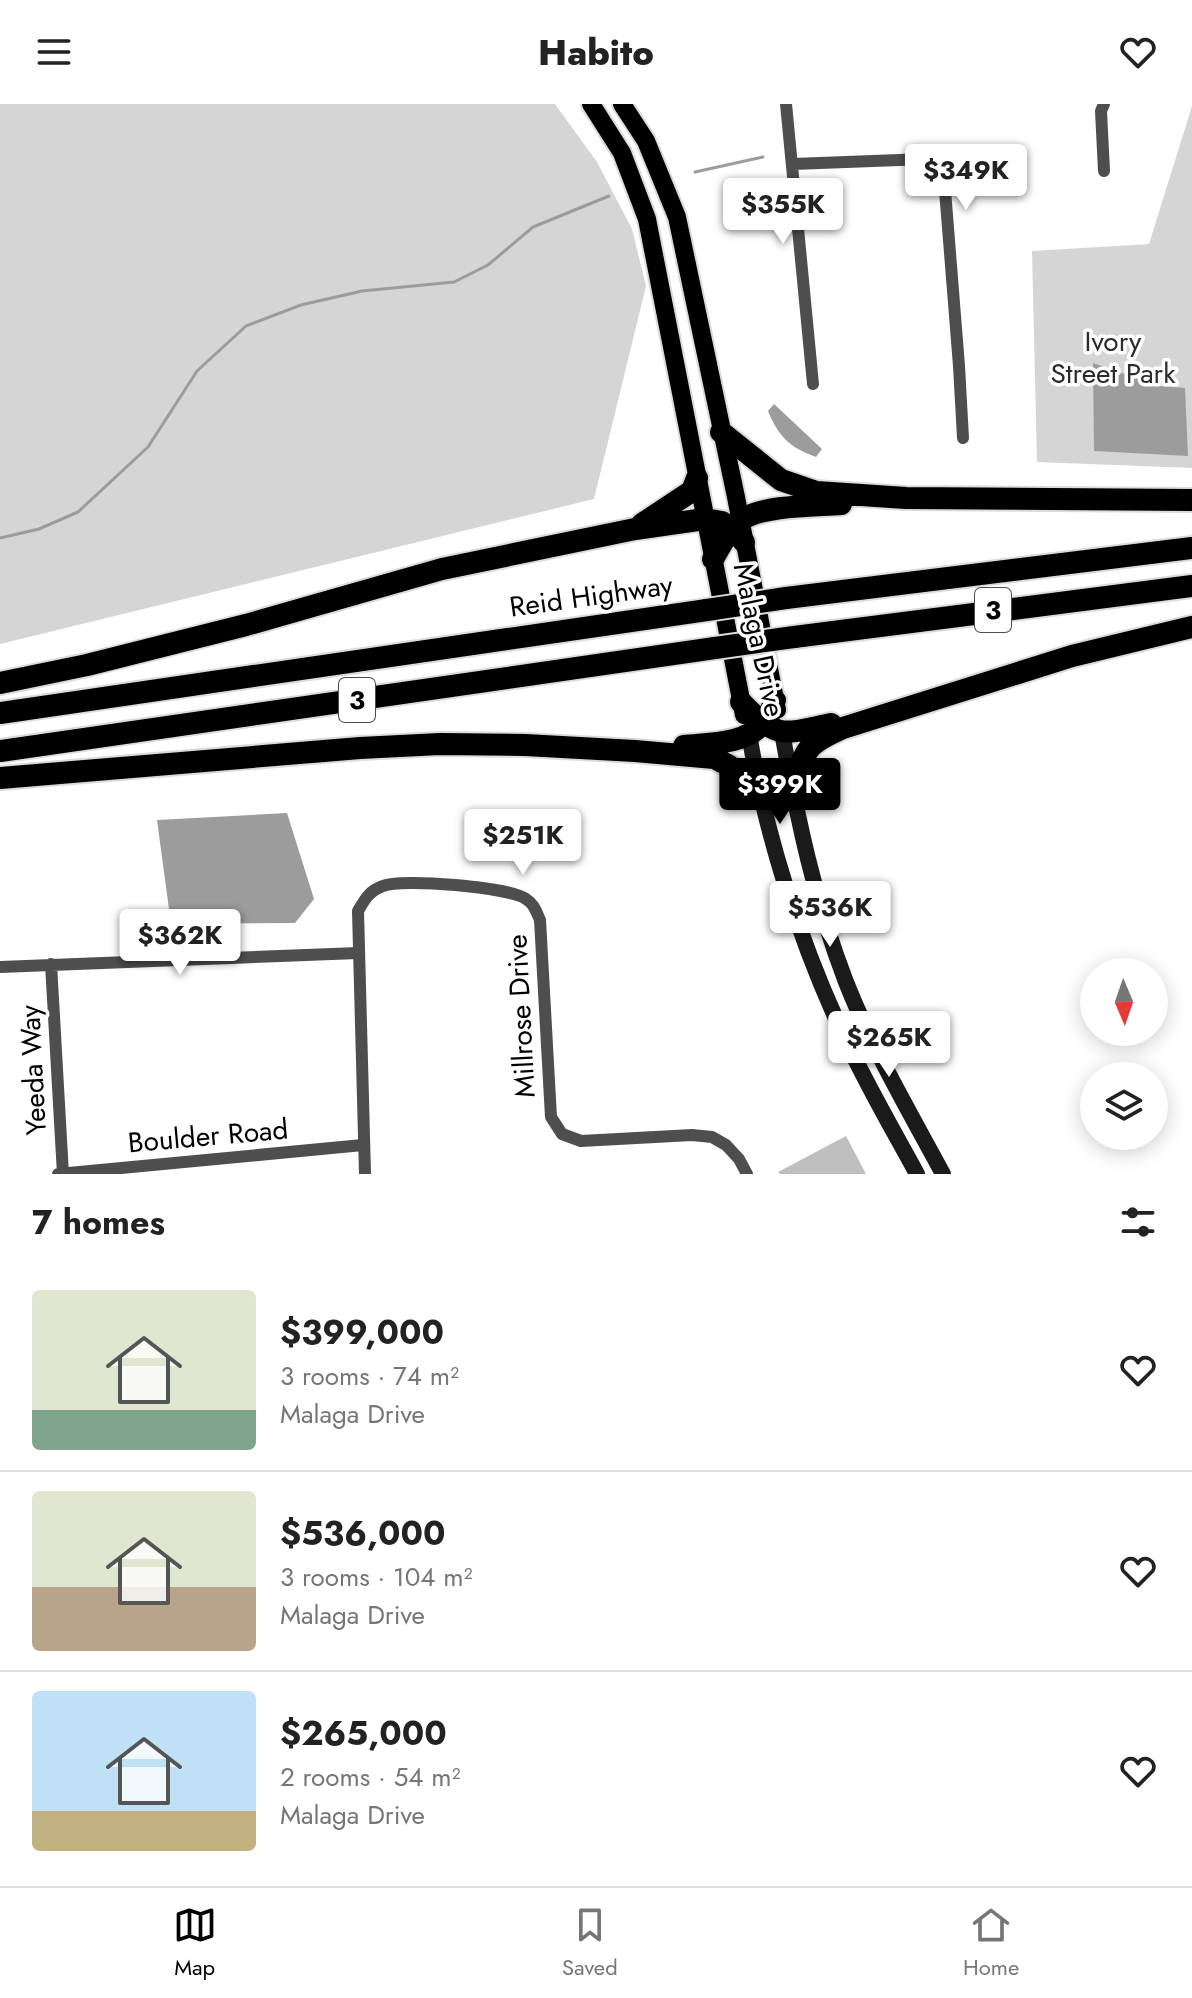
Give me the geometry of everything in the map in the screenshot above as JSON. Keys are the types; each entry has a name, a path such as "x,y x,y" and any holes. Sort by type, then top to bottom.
{"highway":[{"path":"721,432 781,480 816,492 906,498 1192,500"},
{"path":"635,529 692,491 697,478"},
{"path":"713,559 756,513 906,498"},
{"path":"0,683 87,665 246,625 442,569 635,529 705,519 739,530"},
{"name":"Reid Highway","path":"0,713 786,598 1192,548"},
{"name":"3","path":"0,751 794,637 1192,586"},
{"path":"793,789 804,752 843,728 1072,656 1192,627"},
{"path":"765,730 775,700"},
{"path":"741,702 765,730"},
{"path":"635,751 732,741 765,730 802,731 891,712"},
{"path":"0,778 440,744 635,751 714,758 728,765 760,792"}],"main road":[{"name":"Malaga Drive","path":"591,104 622,153 647,219 741,702"},
{"name":"Malaga Drive","path":"622,104 646,141 677,217 775,700"},
{"name":"Malaga Drive","path":"765,730 793,789 806,855 846,982 865,1025 943,1174"},
{"name":"Malaga Drive","path":"765,730 760,792 777,858 843,1035 917,1174"}],"street":[{"path":"786,104 813,384"},
{"path":"1104,104 1101,111 1104,171"},
{"path":"793,164 926,159 943,165 963,438"},
{"name":"Millrose Drive","path":"365,1174 358,911 368,893 387,884 496,888 526,899 535,908 540,920 551,1117 562,1134 581,1141 692,1135 712,1137 726,1145 747,1174"},
{"path":"0,967 358,953"},
{"name":"Yeeda Way","path":"51,964 60,1174"},
{"name":"Boulder Road","path":"60,1174 363,1145"}],"green space":[{"path":"0,104 555,104 597,162 632,229 646,286 594,499 0,644"},
{"name":"Ivory Street Park","path":"1192,106 1192,468 1037,462 1032,251 1149,244"}],"shaded area":[{"path":"1093,363 1159,386 1185,388 1188,456 1094,451"},
{"path":"774,404 822,449 816,457 792,445 776,428 768,411"},
{"path":"287,813 314,899 295,923 171,924 157,820"}],"building":[{"path":"846,1136 866,1174 778,1172"}],"waterway":[{"path":"695,172 763,157"},
{"path":"0,538 39,529 78,512 148,447 197,371 246,326 301,305 362,291 454,282 488,265 533,227 609,196"}]}
